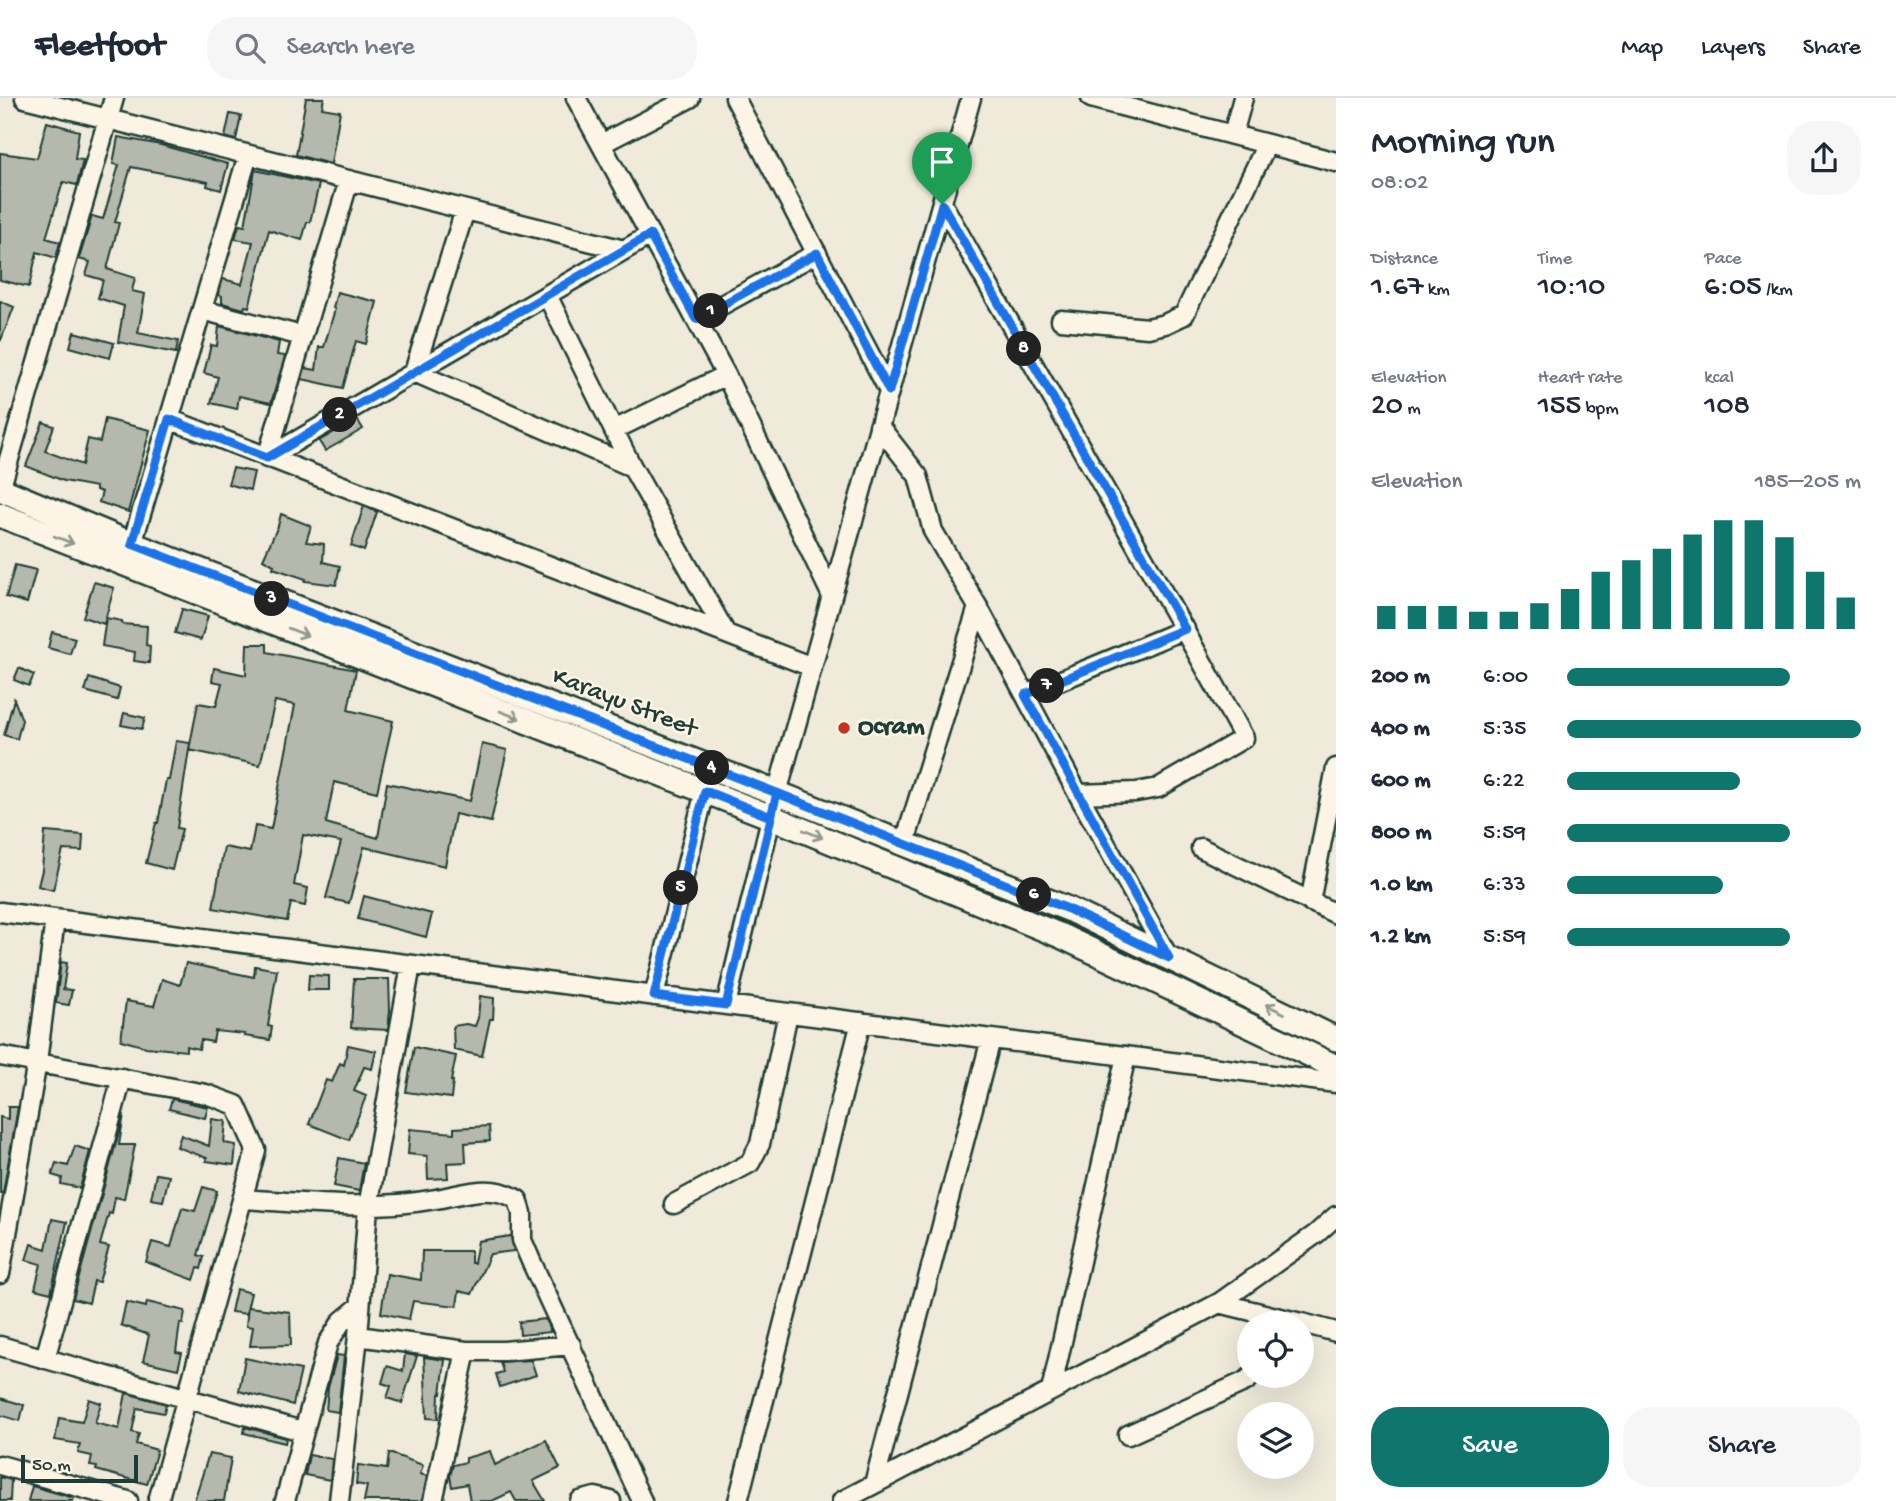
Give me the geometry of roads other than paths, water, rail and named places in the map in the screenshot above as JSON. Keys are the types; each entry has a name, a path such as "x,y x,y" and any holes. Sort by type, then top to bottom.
{"main road":[{"name":"Karayu Street","path":"0,489 132,544 777,793 1068,909 1336,1039"},
{"name":"Karayu Street","path":"0,515 771,817 1061,936 1336,1068"}],"street":[{"path":"25,98 624,250"},
{"path":"0,489 114,98"},
{"path":"576,98 726,375 832,596"},
{"path":"601,144 690,98"},
{"path":"735,98 889,391"},
{"path":"726,1005 777,793 971,98"},
{"path":"1233,134 1243,98"},
{"path":"1103,100 1336,162"},
{"path":"1060,320 1147,328 1165,324 1184,314 1267,144"},
{"path":"132,544 248,155"},
{"path":"267,458 349,180"},
{"path":"942,204 1185,629 1244,738 1158,788 1136,792 1077,794"},
{"path":"414,372 465,209"},
{"path":"267,458 650,235"},
{"path":"696,319 817,253"},
{"path":"547,295 632,467 725,632"},
{"path":"202,310 302,336"},
{"path":"414,372 632,467"},
{"path":"614,430 726,375"},
{"path":"169,419 812,667"},
{"path":"880,426 918,476 933,531 978,607 1077,794 1169,958"},
{"path":"904,845 978,607"},
{"path":"1025,695 1185,629"},
{"path":"1310,902 1336,768"},
{"path":"654,996 705,791"},
{"path":"1201,848 1336,914"},
{"path":"0,912 1336,1083"},
{"path":"0,1274 37,1062 55,919"},
{"path":"339,1501 358,1336 368,1208 411,965"},
{"path":"674,1204 750,1163 760,1144 788,1013"},
{"path":"738,1501 860,1022"},
{"path":"874,1484 991,1039"},
{"path":"0,1056 206,1094 236,1105 256,1150 158,1501"},
{"path":"1051,1391 1126,1056"},
{"path":"46,1359 122,1078"},
{"path":"243,1199 368,1208 486,1190 506,1192 518,1200 522,1213 522,1240 642,1501"},
{"path":"842,1501 1219,1303 1317,1234 1336,1216"},
{"path":"1219,1303 1250,1311"},
{"path":"285,1501 328,1343 342,1321 360,1306"},
{"path":"1314,1327 1336,1332"},
{"path":"358,1336 466,1351 504,1351 571,1345"},
{"path":"0,1346 302,1431"},
{"path":"433,1501 466,1351"},
{"path":"1128,1435 1237,1385"},
{"path":"0,1465 128,1501"},
{"path":"580,1501 595,1497 611,1501"}],"place":[{"name":"Ocram","path":"844,728"}]}
